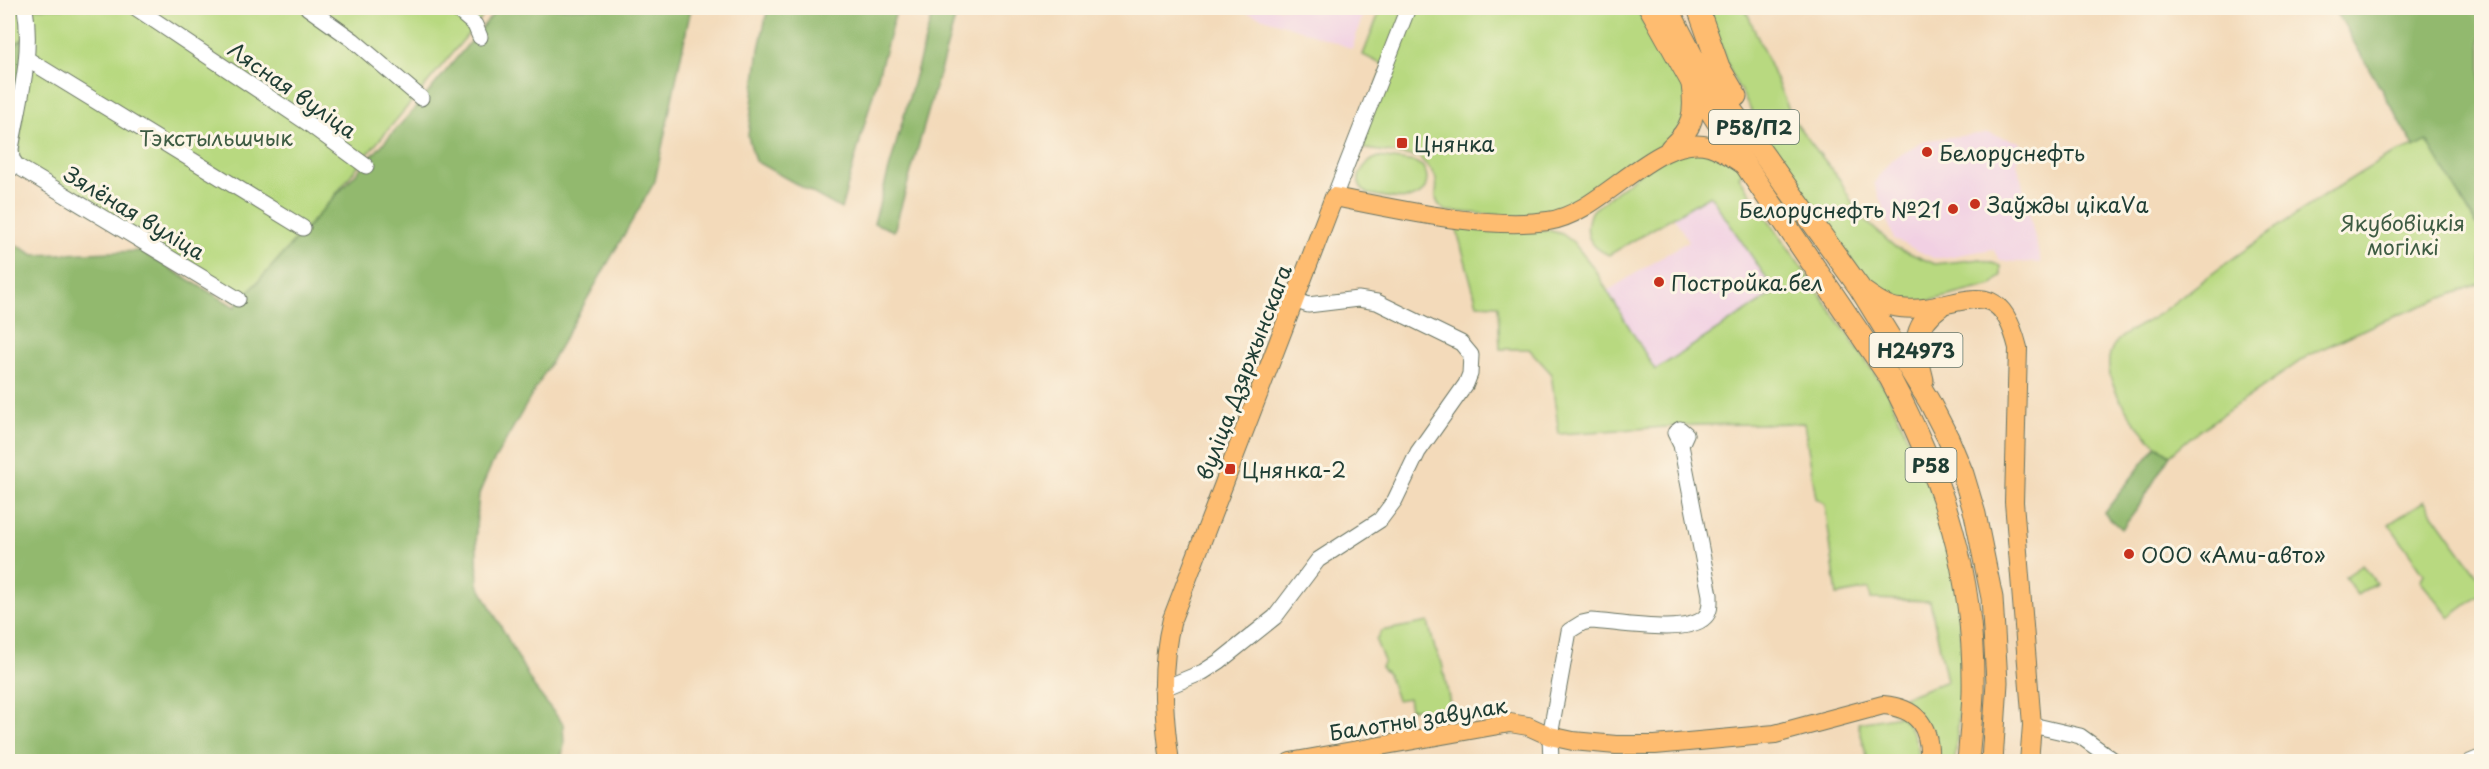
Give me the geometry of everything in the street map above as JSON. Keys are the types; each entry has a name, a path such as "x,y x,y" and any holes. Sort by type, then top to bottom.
{"highway":[{"name":"Р58","path":"1650,8 1692,83 1890,378 1918,429 1944,496 1958,547 1971,634 1973,693 1968,762"},
{"name":"Р58","path":"1668,8 1694,57 1859,287 1929,401 1963,474 1975,514 1990,587 1997,682 1992,762"},
{"name":"Р58/П2","path":"1698,8 1719,67 1811,220"},
{"path":"1671,148 1683,137 1693,117 1692,83"},
{"name":"Н24973","path":"1929,401 1918,361 1916,338 1928,315 1940,306"}],"main road":[{"path":"1335,196 1464,219 1502,222 1547,221 1564,218 1589,204 1671,148 1688,145 1708,146 1746,166"},
{"name":"вуліца Дзяржынскага","path":"1170,762 1162,689 1166,642 1172,619 1335,196"},
{"name":"Н24973","path":"1859,287 1888,305 1899,308 1940,306 1986,298 2007,315 2013,327 2018,348 2014,502 2032,725"},
{"name":"Балотны завулак","path":"1290,762 1504,724 1528,726 1551,736 1616,745 1655,745 1749,737 1800,728 1883,705 1897,706 1916,716 1927,735 1929,762"},
{"path":"2029,762 2032,725"}],"street":[{"path":"25,8 29,30 27,59 303,228"},
{"name":"Лясная вуліца","path":"136,8 306,122 366,166"},
{"path":"308,8 353,40 421,98"},
{"path":"455,8 475,25 480,37"},
{"name":"вуліца Дзяржынскага","path":"1335,196 1408,8"},
{"name":"Зялёная вуліца","path":"27,59 10,149 12,159 17,166 238,299"},
{"path":"1162,689 1203,672 1239,647 1275,617 1318,560 1380,520 1395,500 1418,453 1466,384 1470,374 1471,355 1461,343 1377,302 1359,298 1308,305 1294,300"},
{"path":"1551,762 1551,736 1569,631 1582,623 1591,621 1665,627 1698,622 1707,616 1710,595 1681,445"},
{"path":"2032,725 2080,736 2116,762"},
{"path":"2470,762 2481,757"}],"shaded area":[{"path":"1233,8 1365,8 1352,49"},
{"path":"1987,133 2020,142 2017,162 2041,263 2000,261 1993,249 1933,258 1894,239 1874,183 1891,160 1927,140"},
{"path":"1710,194 1776,292 1655,371 1607,291 1688,241 1674,217"}],"green space":[{"name":"Тэкстыльшчык","path":"8,8 490,8 332,199 239,303 17,166 28,36 8,48"},
{"path":"498,8 691,8 655,181 491,466 479,494 476,527 478,584 534,687 563,724 564,744 561,761 8,761 8,240 34,255 140,251 235,307 418,105"},
{"path":"768,8 897,8 841,209 755,161 748,136 759,49"},
{"path":"934,8 958,8 894,231 874,223"},
{"path":"1381,8 1636,8 1646,26 1692,83 1688,145 1746,166 1739,177 1888,393 1939,508 1956,569 1963,658 1955,761 1929,761 1927,735 1883,705 1947,681 1930,601 1871,599 1869,589 1837,595 1825,504 1816,498 1804,423 1696,425 1559,434 1551,373 1529,349 1500,349 1498,305 1477,304 1456,227 1548,230 1562,234 1573,242 1593,267 1655,370 1776,292 1710,195 1609,255 1596,247 1589,238 1587,226 1591,212 1667,151 1562,209 1524,217 1446,211 1436,199 1435,176 1419,157 1353,147 1385,66 1363,55"},
{"path":"1706,8 1745,8 1794,121 1840,180 1858,214 1895,247 1935,264 1981,259 2001,266 2001,276 1992,285 1917,304 1878,296 1790,177 1733,78"},
{"path":"2334,8 2481,8 2481,232 2427,141 2415,148"},
{"path":"29,36 17,166 8,185 8,48"},
{"name":"Якубовіцкія могілкі","path":"2427,140 2481,232 2481,283 2380,322 2309,355 2193,435 2170,455 2159,447 2135,422 2115,390 2110,374 2109,359 2114,345 2124,335 2157,315 2299,212 2385,158"},
{"path":"1379,157 1415,162 1422,166 1427,177 1422,192 1409,198 1368,194 1360,184 1360,173 1368,163"},
{"path":"2156,446 2170,455 2122,529 2104,513"},
{"path":"2424,501 2481,580 2481,594 2450,617 2420,581 2424,574 2389,524"},
{"path":"2363,565 2376,583 2357,595 2345,577"},
{"path":"1428,622 1435,649 1442,663 1454,724 1427,733 1423,708 1410,709 1408,698 1397,700 1388,674 1381,667 1384,661 1376,641 1381,631"},
{"path":"1900,716 1914,736 1919,761 1868,761 1858,723"}],"place":[{"name":"Цнянка","path":"1402,143"},
{"name":"Белоруснефть","path":"1927,152"},
{"name":"Заўжды цікаVа","path":"1975,204"},
{"name":"Белоруснефть №21","path":"1953,209"},
{"name":"Постройка.бел","path":"1659,282"},
{"name":"Цнянка-2","path":"1230,469"},
{"name":"ООО «Ами-авто»","path":"2129,554"}]}
